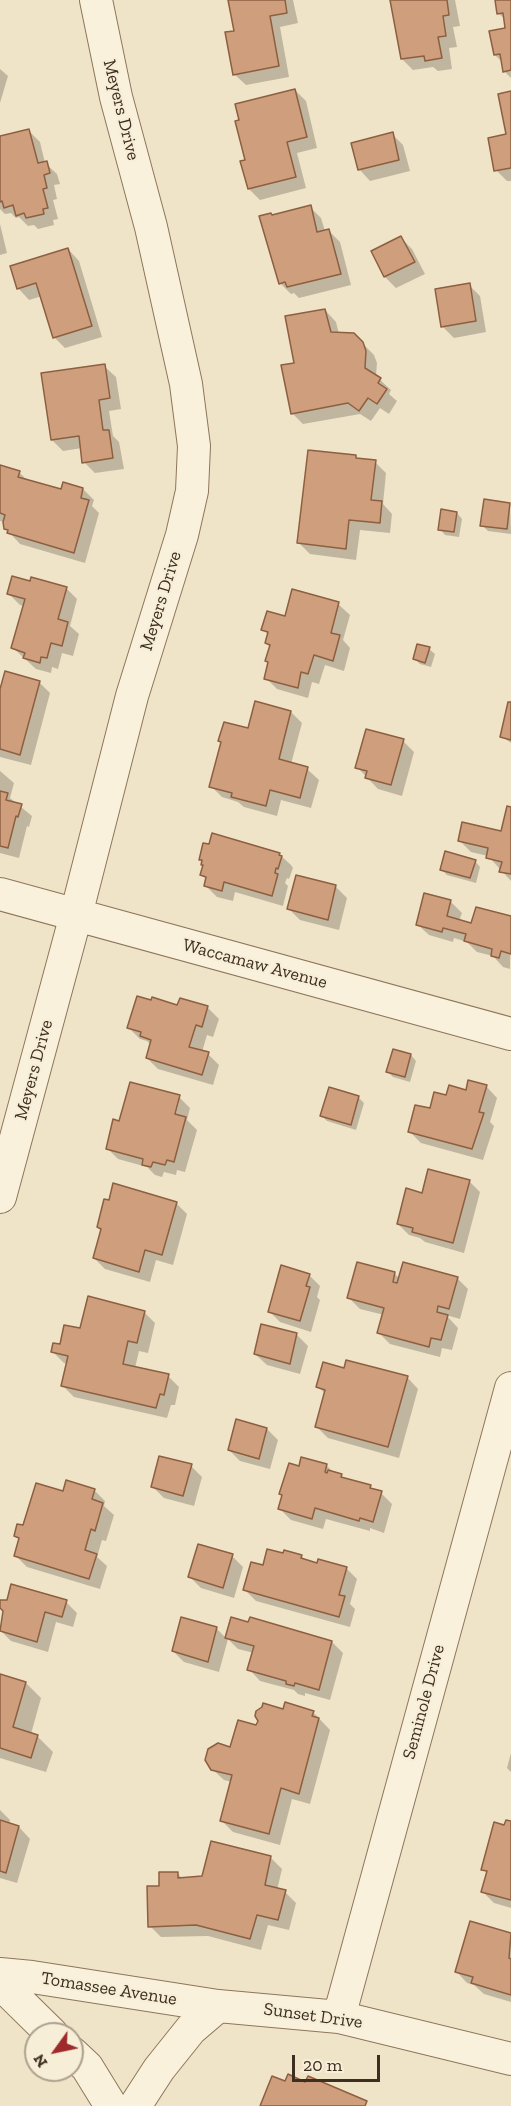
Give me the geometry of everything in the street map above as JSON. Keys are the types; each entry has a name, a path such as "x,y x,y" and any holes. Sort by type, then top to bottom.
{"street":[{"name":"Meyers Drive","path":"0,1197 132,696 182,535 192,491 194,446 184,373 151,227 116,97 96,0"},
{"name":"Waccamaw Avenue","path":"0,894 511,1034"},
{"name":"Seminole Drive","path":"339,2017 511,1388"},
{"name":"Tomassee Avenue","path":"0,1974 218,2006"},
{"name":"Tomassee Avenue","path":"0,1983 40,2022"},
{"name":"Sunset Drive","path":"218,2006 339,2017 511,2059"},
{"path":"135,2106 191,2029 218,2006"},
{"path":"84,2064 111,2106"}],"building":[{"path":"228,0 285,0 287,13 270,16 279,66 233,75 225,32 234,31"},
{"path":"390,0 447,0 449,15 443,16 446,36 438,37 442,58 425,61 424,56 401,59"},
{"path":"495,0 511,0 511,70 503,72 500,54 494,55 489,31 505,28 503,13 497,14"},
{"path":"295,89 307,137 287,142 296,177 248,189 240,161 245,160 235,121 239,120 235,104"},
{"path":"511,91 511,168 494,171 488,138 506,134 498,94"},
{"path":"29,129 38,163 47,161 50,173 44,175 47,188 43,189 48,208 43,209 44,214 26,218 24,213 16,216 13,205 4,208 2,201 0,202 0,136"},
{"path":"393,132 399,160 358,170 351,143"},
{"path":"311,205 317,232 329,229 341,274 287,287 285,282 279,284 259,216"},
{"path":"401,236 415,262 384,277 371,251"},
{"path":"68,248 92,326 53,338 36,283 17,289 10,266"},
{"path":"470,283 476,321 441,327 435,289"},
{"path":"325,309 331,332 354,333 363,342 366,351 365,368 381,378 378,383 387,389 377,404 368,398 359,411 348,403 291,414 281,365 294,363 285,316"},
{"path":"105,364 110,398 99,400 103,430 109,430 113,458 82,463 79,436 51,440 41,373"},
{"path":"308,450 356,455 356,458 376,460 371,500 382,501 380,523 349,520 346,549 297,543"},
{"path":"0,465 20,471 18,477 61,489 63,482 83,488 81,498 89,500 74,553 7,533 8,530 4,529 3,522 5,515 0,513"},
{"path":"484,499 510,503 507,529 480,526"},
{"path":"441,509 457,512 454,532 438,530"},
{"path":"12,576 30,581 31,577 67,587 58,619 68,622 62,646 51,643 47,658 41,657 40,663 23,658 25,653 11,648 25,599 7,594"},
{"path":"292,589 339,602 331,633 340,635 333,661 314,655 308,674 301,672 298,688 264,679 268,662 265,661 270,645 265,643 268,632 261,630 267,611 285,616"},
{"path":"417,644 430,647 425,663 413,659"},
{"path":"5,671 40,681 20,755 0,749 0,689"},
{"path":"255,701 291,711 279,759 308,767 300,798 270,790 266,806 231,797 232,793 209,787 224,722 248,728"},
{"path":"508,702 511,702 511,740 500,737"},
{"path":"366,729 404,739 391,785 365,778 367,771 355,768"},
{"path":"0,791 8,793 6,800 22,804 18,817 16,816 8,848 0,846"},
{"path":"507,806 511,807 511,874 499,872 502,862 486,858 488,848 458,841 462,822 501,831"},
{"path":"212,833 280,853 279,855 282,856 278,869 276,868 275,873 278,874 272,896 224,882 222,891 204,886 206,877 200,875 203,865 201,865 202,860 199,860 203,843 209,844"},
{"path":"445,851 476,860 470,878 440,870"},
{"path":"296,875 336,885 328,920 287,909"},
{"path":"424,893 451,900 447,916 471,923 476,907 511,916 511,954 501,951 499,958 491,956 492,949 464,941 466,934 443,928 442,932 416,925"},
{"path":"137,996 151,1000 152,997 177,1005 180,998 208,1006 202,1027 196,1025 189,1047 209,1052 202,1075 146,1058 151,1040 140,1036 141,1032 127,1028"},
{"path":"393,1049 411,1054 405,1077 386,1072"},
{"path":"468,1080 487,1085 479,1112 484,1113 472,1149 408,1132 415,1105 430,1108 434,1092 446,1095 449,1085 466,1090"},
{"path":"130,1082 180,1095 175,1114 186,1117 174,1162 167,1160 165,1165 153,1162 151,1167 142,1165 143,1159 106,1149 113,1119 119,1121"},
{"path":"329,1087 359,1096 351,1125 320,1116"},
{"path":"428,1169 470,1180 453,1243 412,1232 413,1228 397,1224 406,1188 422,1193"},
{"path":"113,1183 177,1202 162,1255 145,1250 139,1272 93,1258 101,1229 97,1227 104,1199 109,1200"},
{"path":"357,1262 395,1272 393,1282 397,1283 403,1262 458,1277 449,1309 438,1306 437,1312 448,1315 441,1340 431,1338 429,1347 377,1333 384,1308 347,1298"},
{"path":"281,1265 310,1274 306,1286 310,1287 300,1321 268,1312"},
{"path":"88,1296 145,1311 137,1343 128,1341 123,1364 169,1374 164,1395 160,1394 156,1408 61,1386 68,1356 51,1352 53,1343 60,1344 64,1325 80,1328"},
{"path":"261,1324 297,1333 290,1364 254,1354"},
{"path":"346,1360 408,1376 388,1447 315,1427 325,1390 316,1387 323,1362 344,1368"},
{"path":"236,1419 267,1428 259,1459 228,1450"},
{"path":"159,1456 192,1464 183,1496 151,1487"},
{"path":"301,1457 327,1464 325,1472 327,1473 328,1470 342,1474 341,1477 371,1485 370,1488 382,1491 373,1522 360,1518 359,1521 315,1508 312,1519 278,1509 282,1495 279,1494 289,1463 299,1466"},
{"path":"66,1480 95,1489 92,1499 103,1503 95,1531 91,1529 85,1550 97,1554 89,1579 14,1556 19,1538 14,1536 17,1524 23,1525 36,1483 63,1491"},
{"path":"198,1544 233,1554 223,1588 188,1577"},
{"path":"267,1549 283,1553 284,1550 302,1555 301,1558 317,1563 318,1559 347,1567 339,1595 345,1596 339,1617 243,1590 251,1562 263,1565"},
{"path":"11,1584 67,1600 62,1617 45,1612 37,1642 0,1631 3,1611 0,1608 0,1600 7,1600"},
{"path":"181,1617 217,1627 208,1662 172,1651"},
{"path":"231,1617 248,1622 250,1617 332,1641 319,1690 295,1683 294,1686 286,1684 286,1681 247,1670 254,1646 225,1638"},
{"path":"0,1674 26,1682 13,1727 38,1735 31,1758 0,1748"},
{"path":"285,1702 314,1711 312,1716 319,1718 299,1794 281,1788 269,1834 220,1821 232,1775 211,1770 205,1760 208,1749 218,1743 230,1747 238,1720 256,1725 258,1721 255,1716 256,1711 262,1707 263,1703 283,1709"},
{"path":"0,1820 19,1826 6,1873 0,1871"},
{"path":"506,1820 511,1821 511,1900 481,1892 487,1871 481,1870 494,1822 504,1825"},
{"path":"211,1841 271,1856 265,1885 286,1890 278,1920 257,1915 250,1939 196,1925 148,1927 147,1886 159,1886 159,1872 178,1872 178,1878 202,1876"},
{"path":"470,1921 511,1933 509,1958 511,1959 511,1995 471,1983 473,1977 455,1972"},
{"path":"288,2074 305,2082 308,2076 367,2101 365,2106 260,2106 272,2076 285,2081"}]}
